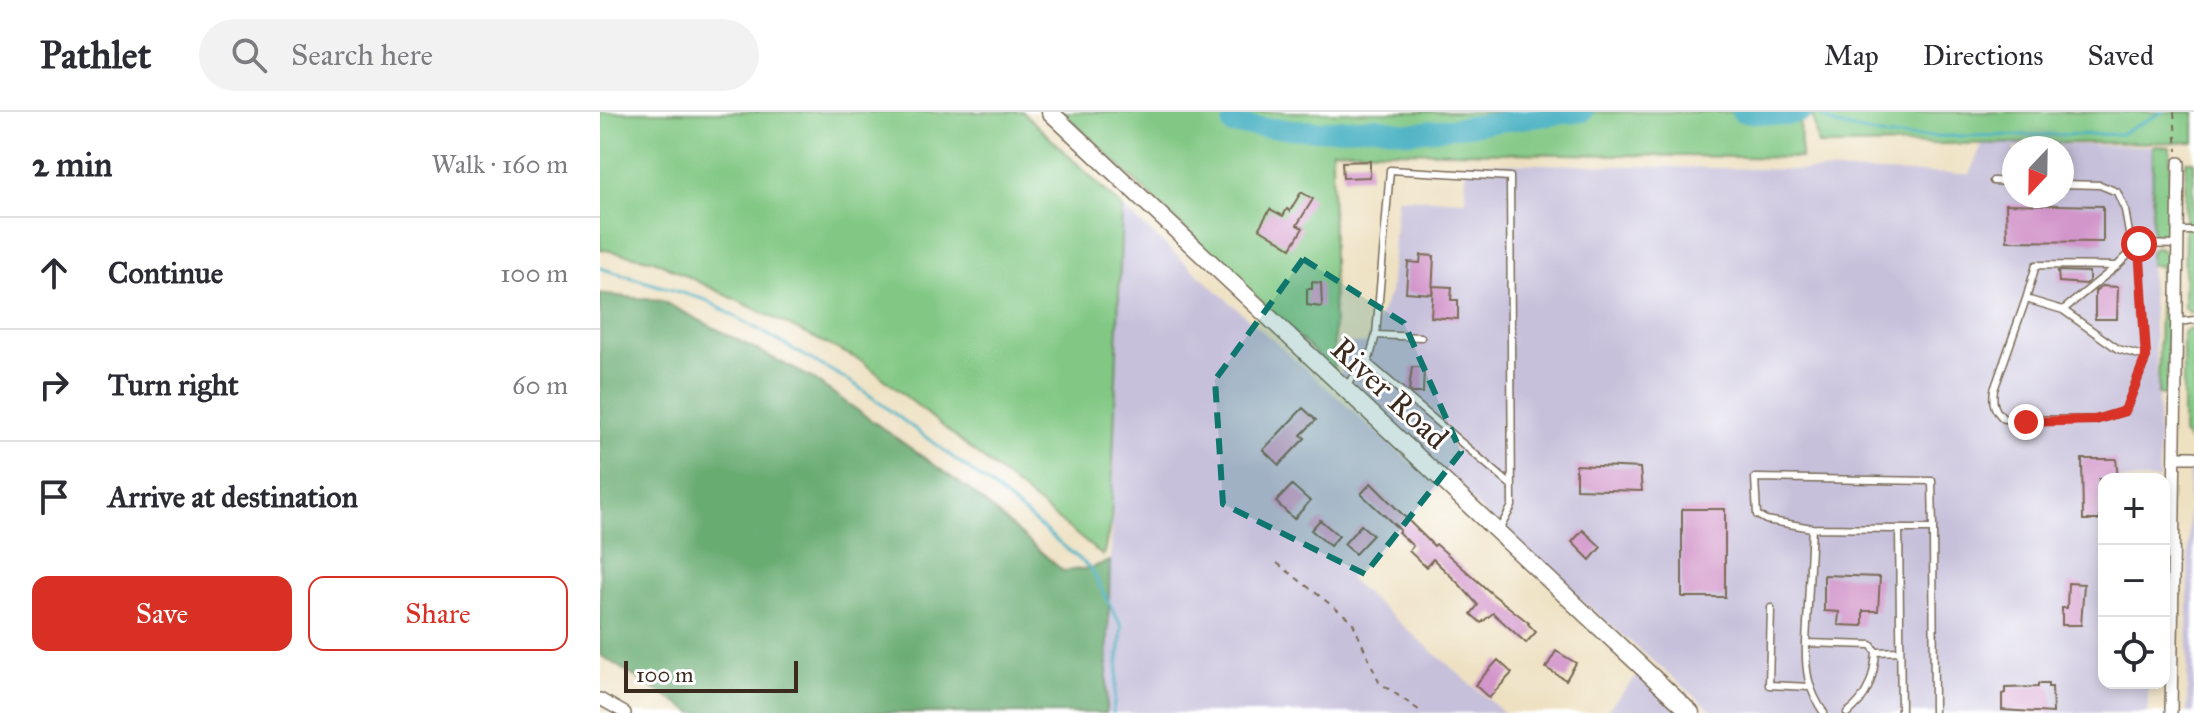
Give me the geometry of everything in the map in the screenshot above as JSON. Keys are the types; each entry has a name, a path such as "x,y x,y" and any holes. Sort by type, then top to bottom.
{"street":[{"name":"River Road","path":"1050,112 1691,713"},
{"path":"2171,713 2179,163"},
{"path":"2175,457 2194,457"},
{"path":"600,699 625,713"}],"lane":[{"path":"1344,388 1368,363 1376,335 1390,170 1510,177 1512,506 1498,533"},
{"path":"1993,181 2002,181"},
{"path":"2074,184 2100,185 2117,192 2125,210 2132,251"},
{"path":"2178,231 2194,231"},
{"path":"2117,266 2036,265 1994,390 1992,402 1996,412 2004,419 2026,422 2095,420 2125,411 2146,357 2139,244"},
{"path":"2063,310 2139,244 2178,245"},
{"path":"2026,299 2063,310 2118,349 2146,357"},
{"path":"2176,322 2194,320"},
{"path":"1376,335 1421,337"},
{"path":"1368,363 1511,485"},
{"path":"1933,529 1812,528 1766,520 1754,509 1755,478 1932,481 1933,529 1934,713"},
{"path":"1812,528 1805,670 1824,713"},
{"path":"1899,529 1901,713"},
{"path":"1771,608 1769,685 1810,687"},
{"path":"1806,643 1871,645 1876,652 1874,676 1861,701 1847,713"},
{"path":"1876,652 1900,651"}],"path":[{"path":"2174,112 2179,163"},
{"path":"1277,563 1352,621 1379,682 1423,713"}],"highlighted area":[{"path":"1303,259 1404,323 1461,452 1365,574 1223,504 1215,380"}],"shaded area":[{"path":"1983,143 2002,143 2002,208 2074,208 2074,145 2153,146 2150,265 2158,394 2159,473 2098,473 2098,689 2148,689 2148,713 1715,713 1532,559 1341,377 1341,342 1366,344 1390,293 1397,198 1466,200 1465,162 1969,174"},
{"path":"1122,207 1439,487 1349,579 1504,713 1106,713"},
{"path":"2194,468 2194,713 2187,713 2189,472"},
{"path":"1639,674 1682,713 1604,713"}],"green space":[{"path":"600,112 1023,112 1122,207 1111,521 1103,556 862,361 654,260 600,249"},
{"path":"1063,112 1800,112 1801,158 1332,150 1334,371"},
{"path":"1812,112 2194,112 2194,142 2074,143 2074,136 2002,136 2002,144 1818,145"},
{"path":"2153,146 2170,147 2169,233 2161,237 2152,234"},
{"path":"2186,161 2194,161 2192,314 2184,308"},
{"path":"2159,248 2170,257 2167,394 2164,395 2158,394 2161,266 2150,265 2150,252"},
{"path":"600,294 662,301 812,378 971,491 1063,571 1090,568 1110,561 1106,713 693,713 600,655"},
{"path":"2194,328 2194,447 2183,434 2183,332"}],"building":[{"path":"1370,161 1370,177 1343,178 1342,162"},
{"path":"1301,192 1313,199 1297,225 1303,228 1291,248 1259,228 1270,209 1283,216 1287,209 1290,211"},
{"path":"2103,206 2103,242 2007,241 2006,208"},
{"path":"1421,255 1434,256 1432,294 1406,292 1408,262 1420,263"},
{"path":"2058,271 2089,272 2089,281 2086,284 2059,282"},
{"path":"1312,282 1321,283 1322,307 1307,305 1307,289 1312,289"},
{"path":"1433,286 1452,287 1451,300 1458,300 1458,319 1431,317"},
{"path":"2102,286 2118,287 2117,319 2095,319 2095,291"},
{"path":"1412,367 1424,367 1423,393 1409,390"},
{"path":"1303,408 1316,420 1301,435 1305,438 1279,465 1263,450"},
{"path":"2082,459 2116,459 2117,473 2098,473 2098,520 2083,520"},
{"path":"1576,465 1640,468 1642,491 1576,489"},
{"path":"1371,483 1434,546 1436,544 1529,623 1536,632 1526,643 1493,613 1481,623 1471,614 1478,605 1460,585 1433,559 1426,567 1409,551 1413,546 1398,532 1400,530 1361,494"},
{"path":"1292,485 1310,501 1294,519 1276,502"},
{"path":"1682,509 1725,509 1725,597 1682,597"},
{"path":"1320,520 1339,536 1330,546 1311,530"},
{"path":"1361,525 1373,535 1355,554 1344,544"},
{"path":"1583,530 1601,547 1590,560 1572,542"},
{"path":"1824,575 1880,577 1878,611 1863,611 1863,626 1838,625 1839,612 1824,611"},
{"path":"2068,583 2084,584 2081,625 2062,625 2062,608 2067,608"},
{"path":"1556,651 1576,663 1566,680 1546,668"},
{"path":"1498,660 1512,673 1489,698 1475,685"},
{"path":"2038,684 2052,687 2053,713 2002,710 2005,688 2038,687"}],"waterway":[{"path":"1232,125 1317,131 1376,127 1409,133 1583,112"},
{"path":"1741,112 1786,116 1803,112"},
{"path":"1815,112 1836,125 1889,137 2121,134 2162,112"},
{"path":"600,268 706,300 853,383 990,485 1090,568 1122,627 1113,713"}],"route":[{"path":"2026,422 2095,420 2125,411 2146,357 2139,244"}]}
